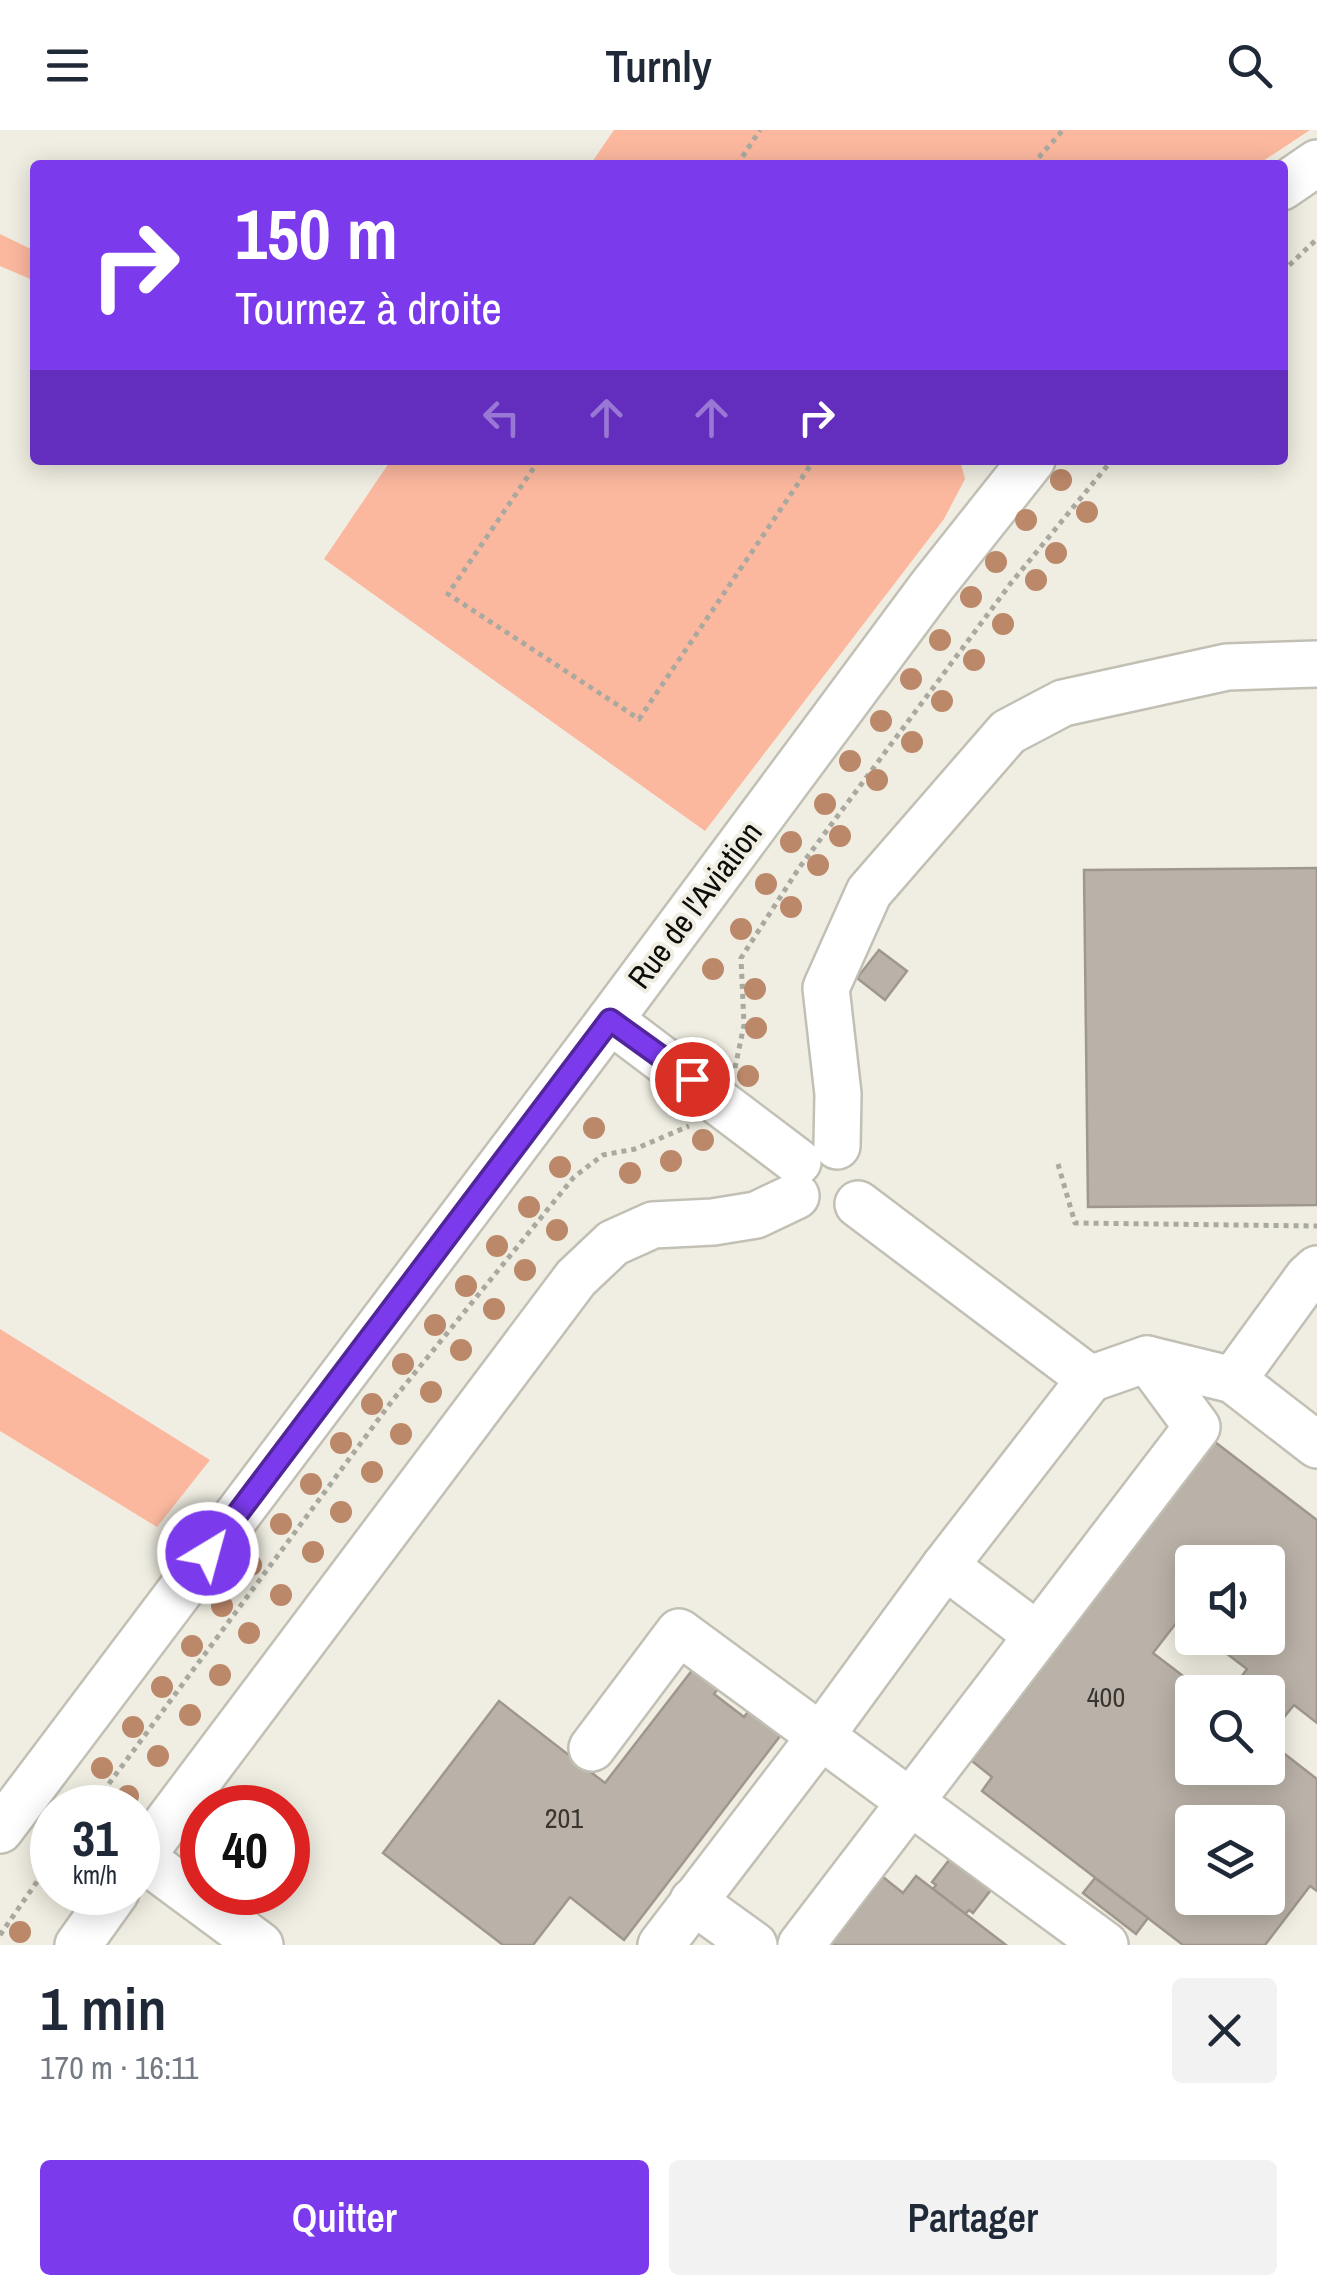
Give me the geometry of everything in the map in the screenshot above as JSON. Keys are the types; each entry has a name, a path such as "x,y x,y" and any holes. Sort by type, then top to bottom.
{"street":[{"path":"1288,183 1317,162"},
{"name":"Rue de l'Aviation","path":"0,1830 610,1020 1021,465"},
{"path":"160,1834 576,1278 613,1242 653,1225 756,1215 810,1168 847,1150 862,1166 866,1179 858,1204 846,1214 832,1218 817,1216 804,1208 810,1168 838,1094 826,988 869,892 1008,732 1062,702 1227,668 1317,664"},
{"path":"610,1020 810,1168"},
{"path":"858,1204 1090,1379"},
{"path":"1233,1380 1317,1269"},
{"path":"800,1945 1197,1427 1147,1359"},
{"path":"660,1945 820,1737 944,1566 1090,1379 1147,1359 1233,1380 1317,1445"},
{"path":"944,1566 1036,1634"},
{"path":"592,1748 680,1632 1106,1945"},
{"path":"160,1887 260,1945"},
{"path":"693,1901 754,1945"},
{"path":"78,1945 100,1915"}],"path":[{"path":"740,160 760,130"},
{"path":"1036,160 1063,130"},
{"path":"1288,266 1317,239"},
{"path":"535,465 448,594 639,719 811,465"},
{"path":"109,1785 392,1401 574,1177 603,1155 635,1149 684,1130 720,1099 737,1064 744,1025 741,958 799,868 976,630 1108,465"},
{"path":"1058,1164 1075,1223 1317,1226"},
{"path":"0,1934 30,1891"}],"shaded area":[{"path":"614,130 1310,130 1265,160 593,160"},
{"path":"0,234 30,249 30,279 0,266"},
{"path":"388,465 961,465 965,479 944,519 705,831 324,559"},
{"path":"0,1329 210,1460 157,1527 0,1431"}],"building":[{"path":"1317,868 1317,1205 1088,1207 1084,870"},
{"path":"879,950 907,971 885,1000 857,978"},
{"path":"1215,1442 1317,1520 1317,1723 1294,1705 1285,1716 1285,1675 1243,1675 1247,1669 1228,1655 1285,1655 1285,1545 1175,1545 1175,1624 1153,1653 1182,1675 1175,1675 1175,1785 1285,1785 1285,1754 1317,1779 1317,1891 1310,1886 1265,1945 1183,1945 982,1791 992,1777 972,1761"},
{"path":"700,1660 725,1680 714,1694 744,1717 755,1703 787,1727 624,1940 570,1897 533,1945 503,1945 383,1853 499,1701 605,1783"},
{"path":"953,1855 994,1886 973,1913 969,1910 965,1914 933,1889 936,1885 932,1882"},
{"path":"916,1876 1006,1945 831,1945 883,1877 903,1893"},
{"path":"1095,1878 1148,1918 1136,1934 1083,1893"}],"route":[{"path":"208,1553 610,1020 692,1079"}]}
